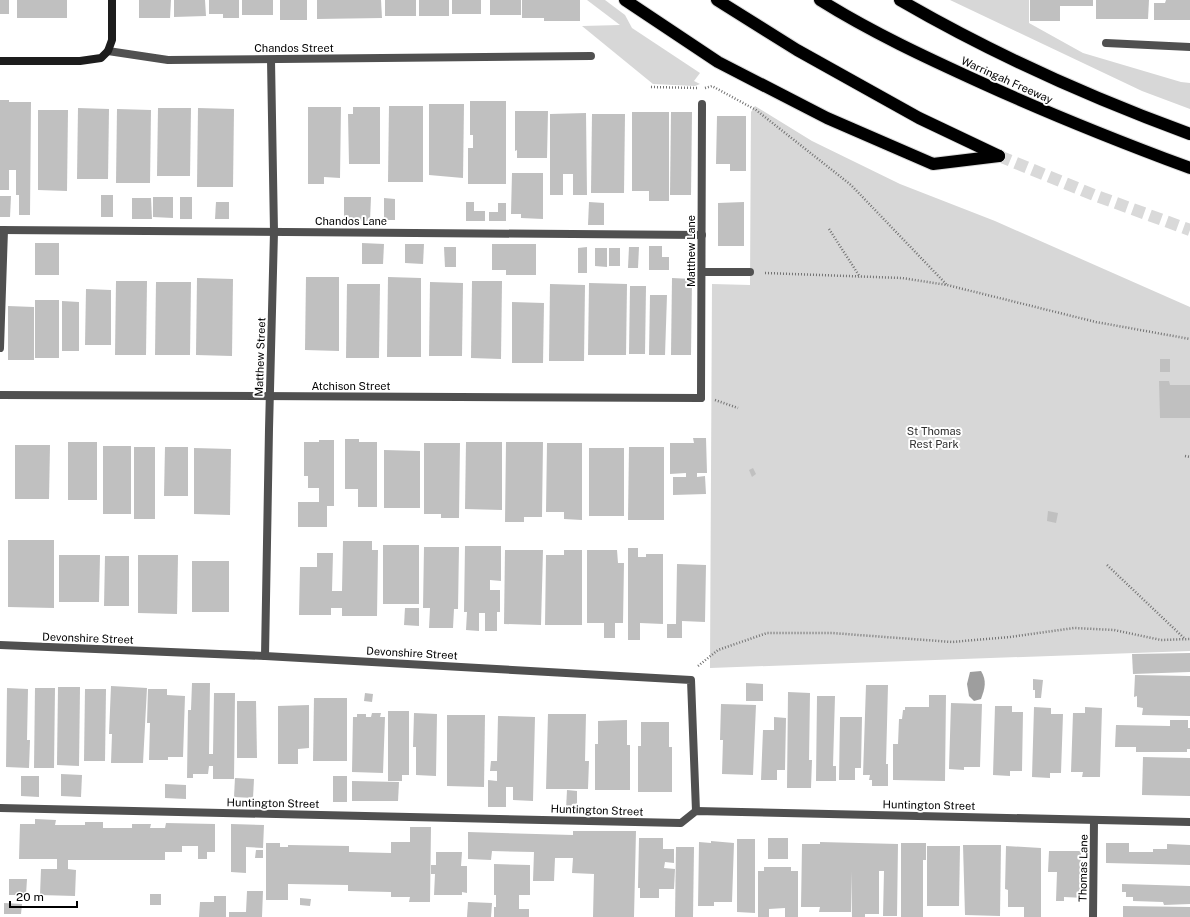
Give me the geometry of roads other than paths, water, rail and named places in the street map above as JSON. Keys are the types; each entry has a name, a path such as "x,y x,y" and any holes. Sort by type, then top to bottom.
{"highway":[{"path":"626,0 718,62 827,118 933,164 999,156 919,118 797,50 717,0"},
{"name":"Warringah Freeway","path":"820,0 842,14 944,66 1050,114 1190,168"},
{"path":"900,0 952,31 1022,66 1130,112 1190,134"}],"main road":[{"path":"0,61 93,60 101,58 108,51 112,40 112,0"}],"street":[{"path":"1106,43 1190,47"},
{"name":"Chandos Street","path":"108,51 168,60 591,56"},
{"name":"Matthew Street","path":"266,656 274,232 271,60"},
{"name":"Matthew Lane","path":"702,104 702,398"},
{"path":"0,348 2,230"},
{"name":"Chandos Lane","path":"2,230 702,235"},
{"path":"702,272 750,272"},
{"name":"Atchison Street","path":"0,395 702,398"},
{"name":"Devonshire Street","path":"0,645 266,656 691,680 696,811"},
{"name":"Huntington Street","path":"0,808 681,823 696,811 1190,822"},
{"name":"Thomas Lane","path":"1093,917 1094,820"}],"tunnel":[{"path":"999,156 1094,195 1190,230"}],"park label":[{"name":"St Thomas Rest Park","path":"934,437"}]}
